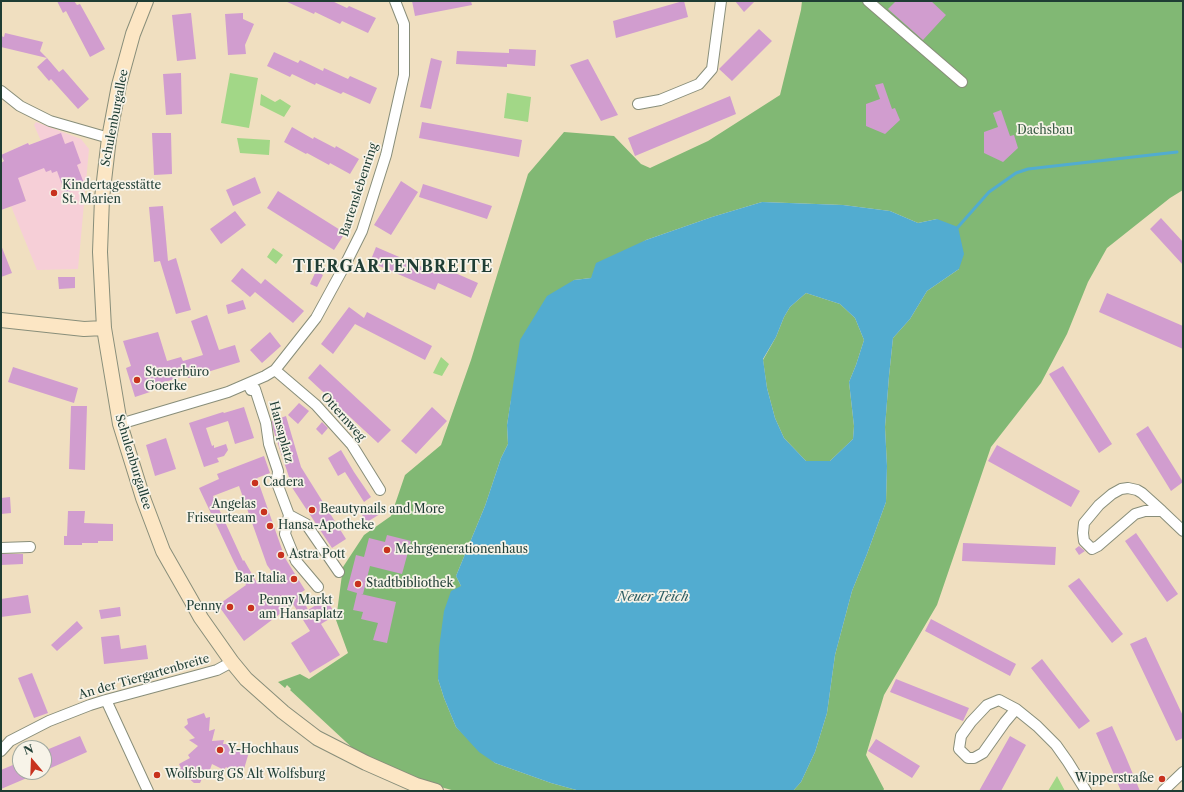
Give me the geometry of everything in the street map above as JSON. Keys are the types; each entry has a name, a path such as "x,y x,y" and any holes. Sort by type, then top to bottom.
{"street":[{"name":"Schulenburgallee","path":"146,1 133,34 119,85 109,138 102,198 100,252 104,328 120,424 143,498 163,551 201,618 246,679 274,704 317,738 366,763 416,785 436,791"},
{"name":"Bartenslebenring","path":"120,424 228,392 265,376 275,370 316,318 362,231 386,155 404,75 404,24 395,1"},
{"path":"638,104 660,100 699,84 712,68 721,1"},
{"path":"868,1 962,82"},
{"path":"1,91 20,106 50,121 109,138"},
{"path":"1,320 84,329 104,328"},
{"name":"Otternweg","path":"275,370 316,405 352,445 380,490"},
{"name":"Hansaplatz","path":"248,384 251,390 255,389 266,422 269,444 278,471 277,483 289,515"},
{"path":"1162,511 1145,511 1135,514 1098,546 1092,549 1084,541 1084,524 1099,505 1112,494 1121,489 1128,488 1137,490 1162,511 1183,531"},
{"path":"318,588 296,561 285,534 289,515 306,524 338,572"},
{"path":"1,548 30,547"},
{"name":"An der Tiergartenbreite","path":"1,751 10,741 49,721 106,700 217,670 232,662"},
{"path":"106,700 148,791"},
{"path":"1016,709 983,753 974,758 968,758 960,749 961,736 970,722 987,705 999,700 1016,709 1056,745 1086,791"},
{"path":"1163,791 1183,772"}],"shaded area":[{"name":"Kindertagesstätte St. Marien","path":"36,122 81,139 89,149 78,269 37,270 11,206 26,200 19,182 13,185 1,155 28,143 29,145 41,141 34,125"}],"green space":[{"name":"Dachsbau","path":"802,1 1183,1 1183,190 1170,198 1107,248 1088,282 1067,334 1041,383 991,447 937,605 884,695 866,755 884,789 883,791 793,791 801,782 815,752 827,713 835,655 852,591 886,502 887,466 885,427 893,338 910,319 927,291 959,269 937,219 918,223 890,211 843,205 762,202 712,217 646,240 591,278 574,280 511,400 507,425 508,444 501,458 485,506 456,576 461,586 438,679 456,727 495,763 551,783 580,791 455,791 416,780 359,754 290,690 291,689 287,685 285,688 278,682 300,674 309,679 348,653 336,620 343,567 364,535 391,516 405,475 441,445 471,360 528,174 564,132 614,136 641,164 650,168 708,141 780,95"},
{"path":"230,73 258,78 249,128 221,123"},
{"path":"507,93 531,97 528,122 504,118"},
{"path":"261,94 275,102 280,99 291,106 284,117 260,105"},
{"path":"237,138 270,140 269,155 240,153"},
{"path":"273,248 283,255 276,264 267,257"},
{"path":"806,293 840,304 855,318 864,340 849,382 854,426 853,439 830,461 806,461 784,438 775,418 767,388 763,360 790,307"},
{"path":"441,357 449,364 442,376 433,373"},
{"path":"1057,776 1065,791 1048,791"}],"water":[{"name":"Neuer Teich","path":"762,202 843,205 890,211 918,223 937,219 958,227 964,254 959,269 927,291 910,319 893,338 885,427 887,466 886,502 852,591 835,655 827,713 815,752 801,782 793,791 580,791 551,783 495,763 479,752 456,727 438,679 439,648 444,611 451,591 461,586 456,576 485,506 501,458 508,444 507,425 520,340 547,296 574,280 591,278 596,263 646,240 712,217","holes":["806,293 840,304 855,318 864,340 849,382 854,426 853,439 830,461 806,461 784,438 775,418 767,388 763,359 776,337 784,317 790,307"]}],"building":[{"path":"57,1 74,1 77,5 80,4 105,49 90,57 66,11 63,13"},
{"path":"285,1 332,1 347,8 349,6 376,18 368,33 342,21 340,24 315,12 314,14"},
{"path":"412,1 471,1 472,5 415,16"},
{"path":"684,1 688,17 616,38 613,21"},
{"path":"735,1 755,1 744,12"},
{"path":"896,1 931,1 946,15 923,40 888,9"},
{"path":"191,13 196,59 177,61 172,15"},
{"path":"243,13 243,19 254,24 245,45 246,54 228,55 225,14"},
{"path":"759,29 772,41 732,81 719,69"},
{"path":"5,33 43,42 40,51 47,58 1,47 1,36 4,37"},
{"path":"509,49 536,50 535,66 507,64 507,67 456,64 457,51 509,53"},
{"path":"274,52 298,63 300,60 323,71 324,68 348,79 350,76 377,88 370,104 343,92 341,94 316,83 315,85 292,74 290,77 267,66"},
{"path":"47,58 59,72 63,69 89,99 78,109 51,79 49,81 37,67"},
{"path":"431,58 442,61 431,109 420,107"},
{"path":"588,59 618,115 601,121 570,65"},
{"path":"181,73 182,114 166,115 163,74"},
{"path":"883,83 892,109 895,108 900,120 885,134 866,126 866,104 880,99 875,85"},
{"path":"730,96 736,114 635,156 628,138"},
{"path":"1001,110 1010,136 1014,135 1018,148 1003,162 984,153 984,132 998,127 993,113"},
{"path":"422,122 522,140 519,157 419,138"},
{"path":"292,127 313,139 314,137 335,148 336,146 359,159 350,174 284,142"},
{"path":"61,133 65,144 73,141 81,163 77,165 85,186 65,193 57,171 52,173 51,170 46,172 44,168 18,178 26,201 1,210 1,163 4,161 1,155 28,143 29,145"},
{"path":"152,133 171,133 172,174 154,175"},
{"path":"255,177 261,193 233,206 226,190"},
{"path":"401,181 418,192 391,235 374,225"},
{"path":"423,184 492,206 487,219 419,197"},
{"path":"278,191 345,233 334,250 267,208"},
{"path":"163,206 168,261 176,258 191,310 176,314 160,261 154,262 149,207"},
{"path":"235,211 246,225 221,244 210,229"},
{"path":"1161,218 1183,242 1183,265 1150,229"},
{"path":"1,245 12,273 1,277"},
{"path":"376,247 434,272 437,265 478,283 471,298 438,283 435,290 370,262"},
{"path":"242,268 261,284 265,279 304,311 293,323 255,292 250,297 231,281"},
{"path":"316,271 323,275 317,287 310,284"},
{"path":"58,277 75,277 75,288 59,289"},
{"path":"1107,293 1183,326 1183,349 1099,312"},
{"path":"243,300 246,309 228,314 226,305"},
{"path":"349,307 364,318 367,312 432,346 425,360 355,324 333,354 321,344"},
{"path":"207,315 219,350 235,345 240,362 188,378 187,375 149,387 150,392 135,397 126,368 131,366 123,341 158,332 167,361 181,357 183,361 203,355 191,321"},
{"path":"270,332 281,346 262,363 250,350"},
{"path":"320,364 391,430 378,443 308,378"},
{"path":"1063,366 1112,444 1099,453 1049,374"},
{"path":"13,367 78,388 74,403 8,382"},
{"path":"299,403 309,411 298,424 288,415"},
{"path":"71,406 87,406 85,470 69,469"},
{"path":"244,407 254,438 235,444 228,421 206,428 214,448 226,444 228,450 224,456 217,458 219,462 204,467 189,423"},
{"path":"432,407 447,421 416,454 401,441"},
{"path":"286,416 301,467 346,539 332,548 293,489 273,429 272,421"},
{"path":"322,422 328,428 322,435 316,429"},
{"path":"1148,426 1183,482 1171,491 1136,434"},
{"path":"166,438 176,469 155,476 146,445"},
{"path":"997,445 1080,491 1071,507 988,461"},
{"path":"341,450 371,497 364,502 345,472 338,476 328,458"},
{"path":"264,456 270,473 257,478 285,558 305,590 300,593 308,610 326,599 336,615 321,624 340,655 310,673 291,643 310,631 293,604 244,641 218,605 246,585 199,488 219,479 217,474","holes":["239,486 267,565 272,572 257,583 244,560 243,561 213,496"]},
{"path":"10,497 11,513 1,514 1,498"},
{"path":"375,507 380,514 367,522 362,515"},
{"path":"68,511 85,511 84,523 113,524 113,541 82,543 82,545 64,545 64,536 67,536"},
{"path":"1136,533 1178,594 1167,602 1125,541"},
{"path":"387,535 411,541 402,574 370,566 363,594 361,594 396,602 387,643 373,640 378,623 361,619 363,612 353,610 357,593 347,590 356,555 364,557 369,538 385,542"},
{"path":"963,543 1056,547 1055,565 962,561"},
{"path":"1079,546 1085,551 1079,555 1075,549"},
{"path":"1,554 23,554 23,564 1,565"},
{"path":"1079,578 1123,634 1112,643 1068,586"},
{"path":"28,595 31,613 1,617 1,599"},
{"path":"120,607 121,616 101,619 99,610"},
{"path":"931,619 1016,664 1010,676 925,631"},
{"path":"77,621 83,628 57,651 51,645"},
{"path":"119,635 121,649 146,645 148,659 104,664 101,637"},
{"path":"1146,637 1183,716 1183,738 1176,741 1130,644"},
{"path":"1042,659 1090,721 1079,729 1031,668"},
{"path":"32,673 48,713 34,718 18,678"},
{"path":"896,679 969,708 963,721 890,692"},
{"name":"Y-Hochhaus","path":"204,713 206,718 210,717 209,731 215,729 212,741 224,740 223,744 234,744 234,748 246,747 247,752 249,752 244,769 240,769 236,774 226,767 224,770 212,764 208,775 204,774 200,783 194,783 187,777 185,779 177,772 181,768 179,764 190,758 188,755 198,746 189,740 195,738 184,727 188,724 187,719"},
{"path":"1112,726 1140,791 1121,791 1096,733"},
{"path":"80,736 87,752 52,767 52,748"},
{"path":"1010,736 1026,745 1001,791 979,791"},
{"path":"876,739 920,766 912,778 868,751"},
{"path":"12,765 12,780 22,780 1,789 1,770"}],"waterway":[{"path":"958,227 989,192 1016,173 1028,169 1177,152"}],"place":[{"name":"Kindertagesstätte St. Marien","path":"54,193"},
{"name":"Steuerbüro Goerke","path":"137,380"},
{"name":"Cadera","path":"255,483"},
{"name":"Beautynails and More","path":"312,510"},
{"name":"Angelas Friseurteam","path":"264,512"},
{"name":"Hansa-Apotheke","path":"270,526"},
{"name":"Mehrgenerationenhaus","path":"387,550"},
{"name":"Astra Pott","path":"281,555"},
{"name":"Bar Italia","path":"294,579"},
{"name":"Stadtbibliothek","path":"358,584"},
{"name":"Penny","path":"230,607"},
{"name":"Penny Markt am Hansaplatz","path":"251,608"},
{"name":"Y-Hochhaus","path":"220,750"},
{"name":"Wolfsburg GS Alt Wolfsburg","path":"157,775"},
{"name":"Wipperstraße","path":"1162,779"}],"district":[{"name":"TIERGARTENBREITE","path":"393,267"}]}
